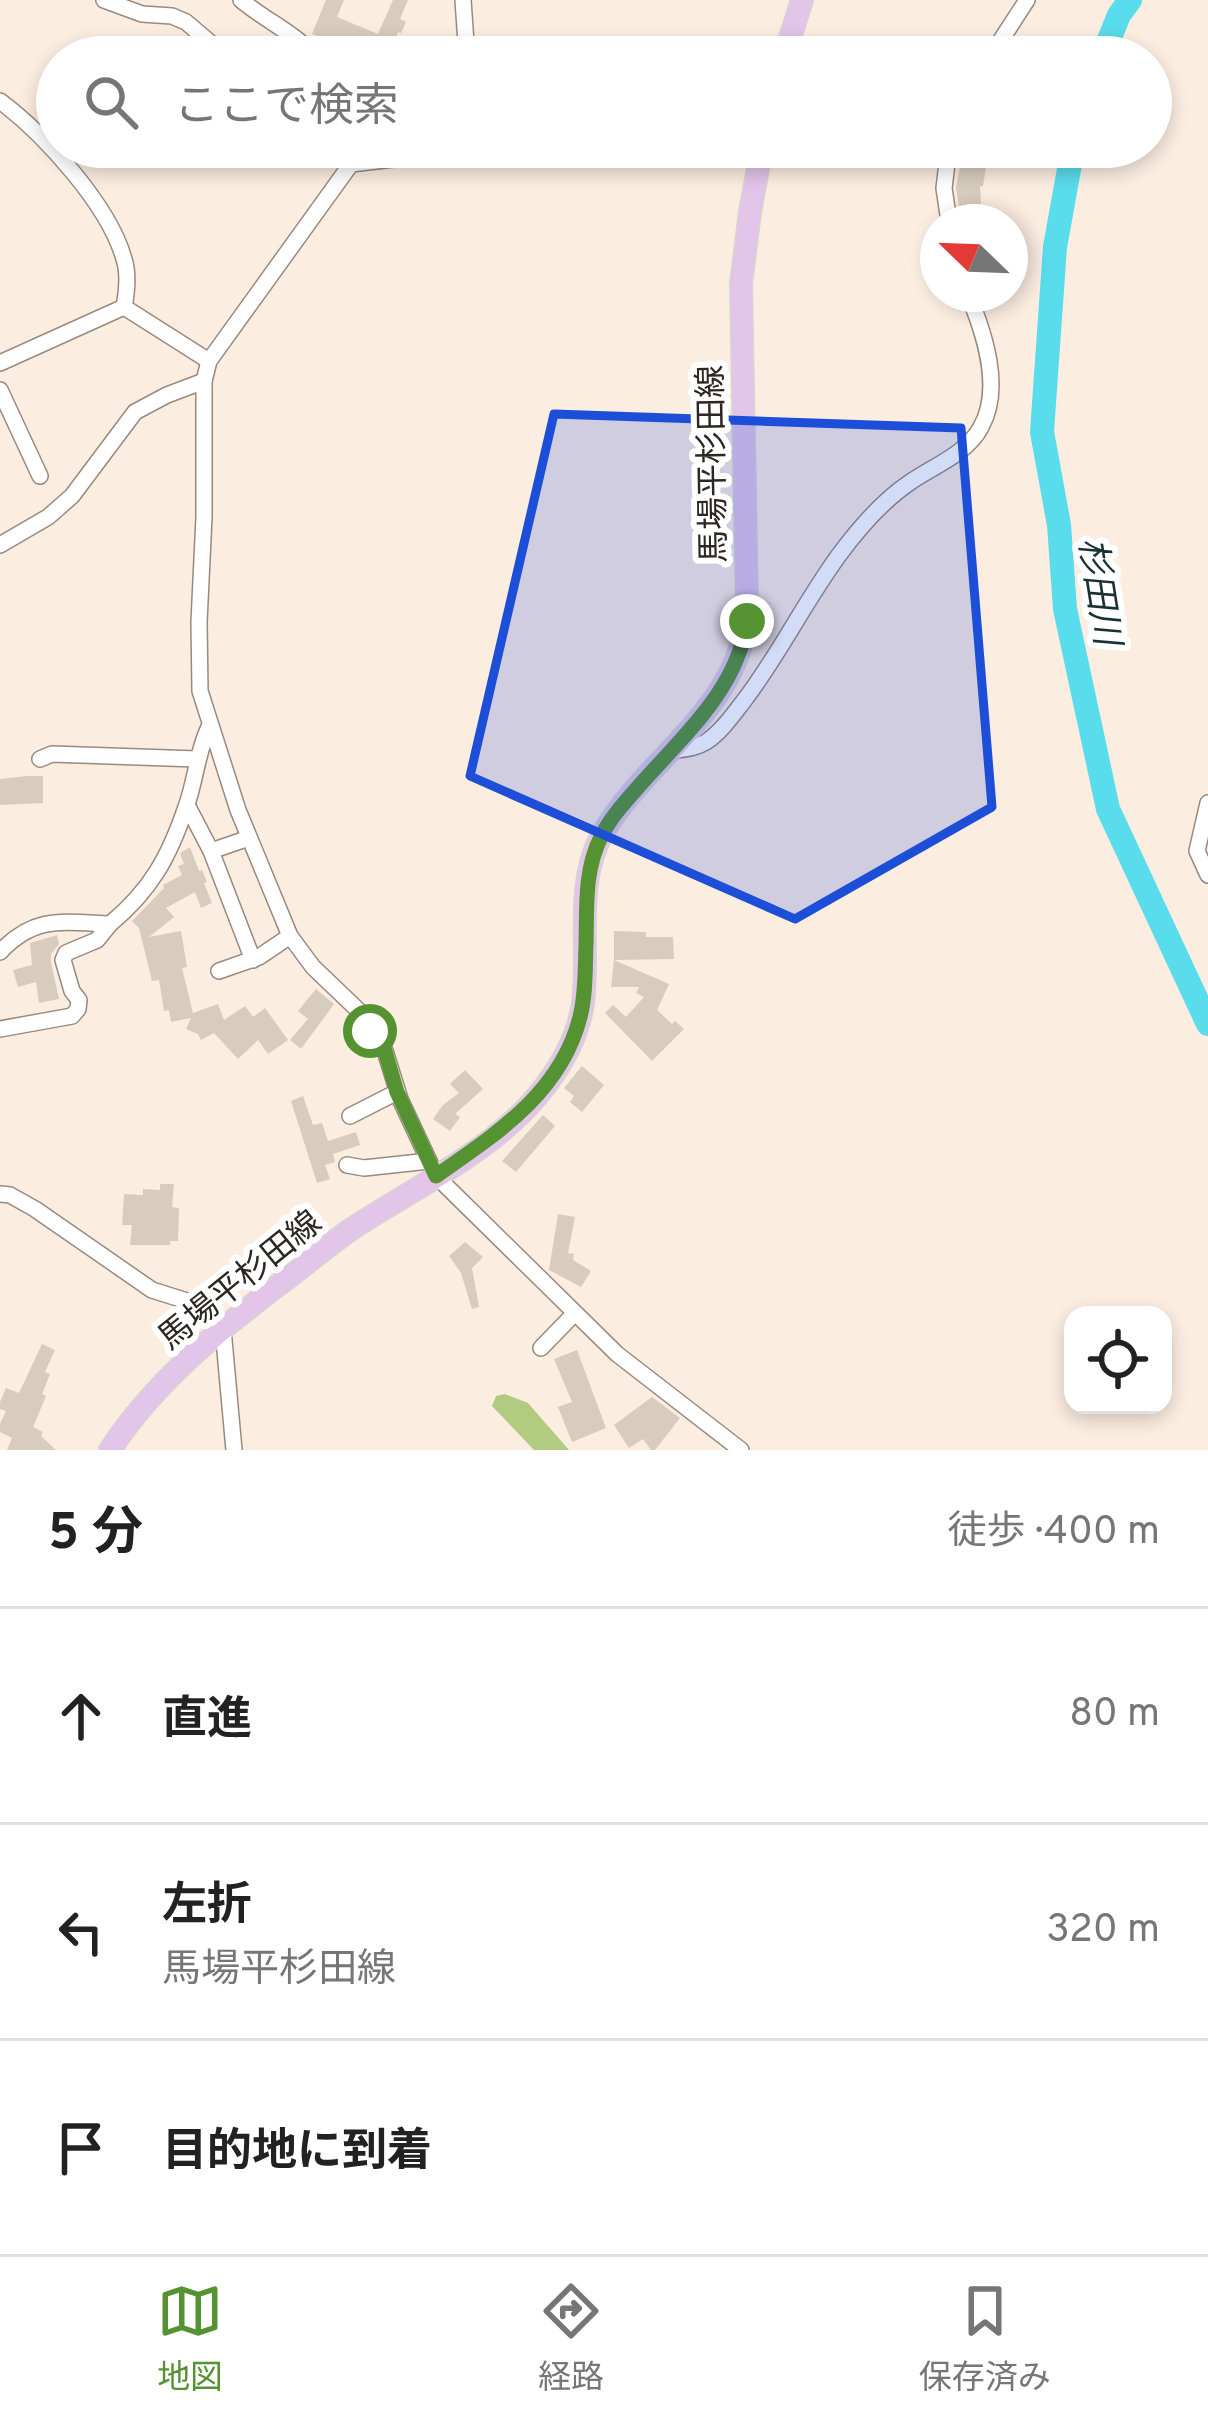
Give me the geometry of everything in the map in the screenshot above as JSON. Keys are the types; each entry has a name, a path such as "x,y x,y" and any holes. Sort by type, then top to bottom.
{"main road":[{"path":"791,36 802,0"},
{"name":"馬場平杉田線","path":"110,1450 191,1355 433,1168 506,1128 560,1064 575,1034 584,999 588,883 602,833 728,680 745,635 741,284 758,168"}],"street":[{"path":"104,0 142,14 172,16 202,36"},
{"path":"464,0 465,36"},
{"path":"1004,36 1027,0"},
{"path":"246,2 297,36"},
{"path":"0,101 36,132"},
{"path":"69,168 108,224 125,260 124,307"},
{"path":"348,168 209,361 204,381 200,692 210,725 290,937 359,1012 385,1051 397,1092 433,1168 617,1354 741,1450"},
{"path":"946,168 946,204"},
{"path":"124,307 209,361"},
{"path":"0,363 124,307"},
{"path":"670,751 702,746 718,732 764,675 853,536 879,507 963,448 981,427 991,387 983,331 975,312"},
{"path":"0,545 48,517 72,496 134,412 204,381"},
{"path":"0,389 40,476"},
{"path":"0,1029 76,1013 79,1000 71,992 63,960 66,953 97,940 153,881 188,805 210,725"},
{"path":"40,759 52,754 197,759"},
{"path":"1208,803 1197,851 1208,875"},
{"path":"188,805 253,960"},
{"path":"211,851 249,838"},
{"path":"0,952 41,924 110,924"},
{"path":"219,971 253,960 290,937"},
{"path":"350,1116 397,1092"},
{"path":"346,1165 433,1168"},
{"path":"0,1194 35,1209 152,1290 206,1307 223,1329 234,1450"},
{"path":"541,1348 574,1314"},
{"path":"686,1430 700,1419"}],"highlighted area":[{"path":"554,414 961,428 992,807 795,919 470,776"}],"green space":[{"path":"505,1394 528,1403 569,1450 534,1450 492,1406 496,1396"}],"building":[{"path":"326,0 344,0 337,17 378,34 393,0 408,0 400,19 406,22 396,36 312,34"},
{"path":"960,168 986,168 981,204 958,204"},
{"path":"43,776 43,803 0,805 0,779"},
{"path":"190,847 212,903 201,908 195,892 166,908 174,917 149,937 181,931 187,967 182,968 193,1013 218,1004 224,1020 245,1006 253,1017 265,1008 288,1040 268,1054 258,1040 238,1059 214,1033 201,1040 186,1029 191,1018 171,1022 169,1010 164,1011 159,980 152,981 139,928 132,921 163,885 182,875 180,853"},
{"path":"614,931 673,937 674,959 614,960"},
{"path":"57,935 59,944 51,962 59,999 39,1003 36,982 18,987 13,970 32,965 30,943"},
{"path":"614,960 669,984 657,1010 684,1029 652,1061 605,1013 613,1005 626,1017 644,997 636,993 639,987 611,987"},
{"path":"316,989 334,1004 301,1049 290,1040 308,1019 298,1011"},
{"path":"582,1066 604,1085 582,1112 564,1088"},
{"path":"465,1070 483,1089 455,1114 460,1117 450,1131 433,1119 459,1093 450,1084"},
{"path":"303,1096 313,1125 322,1123 328,1141 356,1132 360,1145 333,1154 335,1162 325,1165 330,1179 317,1183 291,1101"},
{"path":"543,1115 555,1126 516,1172 502,1161"},
{"path":"160,1184 174,1184 172,1207 179,1208 178,1241 130,1245 132,1225 122,1225 124,1194 143,1195 143,1189 160,1190"},
{"path":"558,1214 575,1217 568,1253 591,1271 581,1287 549,1270"},
{"path":"465,1242 483,1257 472,1268 479,1307 472,1309 461,1273 449,1256"},
{"path":"42,1344 55,1350 45,1372 50,1374 42,1394 46,1396 33,1427 56,1450 7,1450 12,1438 0,1432 6,1411 0,1409 0,1402 6,1388 19,1393"},
{"path":"577,1350 606,1428 572,1442 558,1407 572,1402 554,1359"},
{"path":"652,1397 680,1418 655,1450 643,1439 629,1448 614,1425"}],"waterway":[{"name":"杉田川","path":"1110,36 1130,0"},
{"name":"杉田川","path":"1069,168 1055,247 1042,432 1059,525 1065,609 1108,809 1208,1024"}],"route":[{"path":"370,1031 385,1051 397,1092 436,1176 506,1128 528,1107 560,1064 579,1021 589,868 597,844 618,810 728,680 742,649 747,621"}]}
